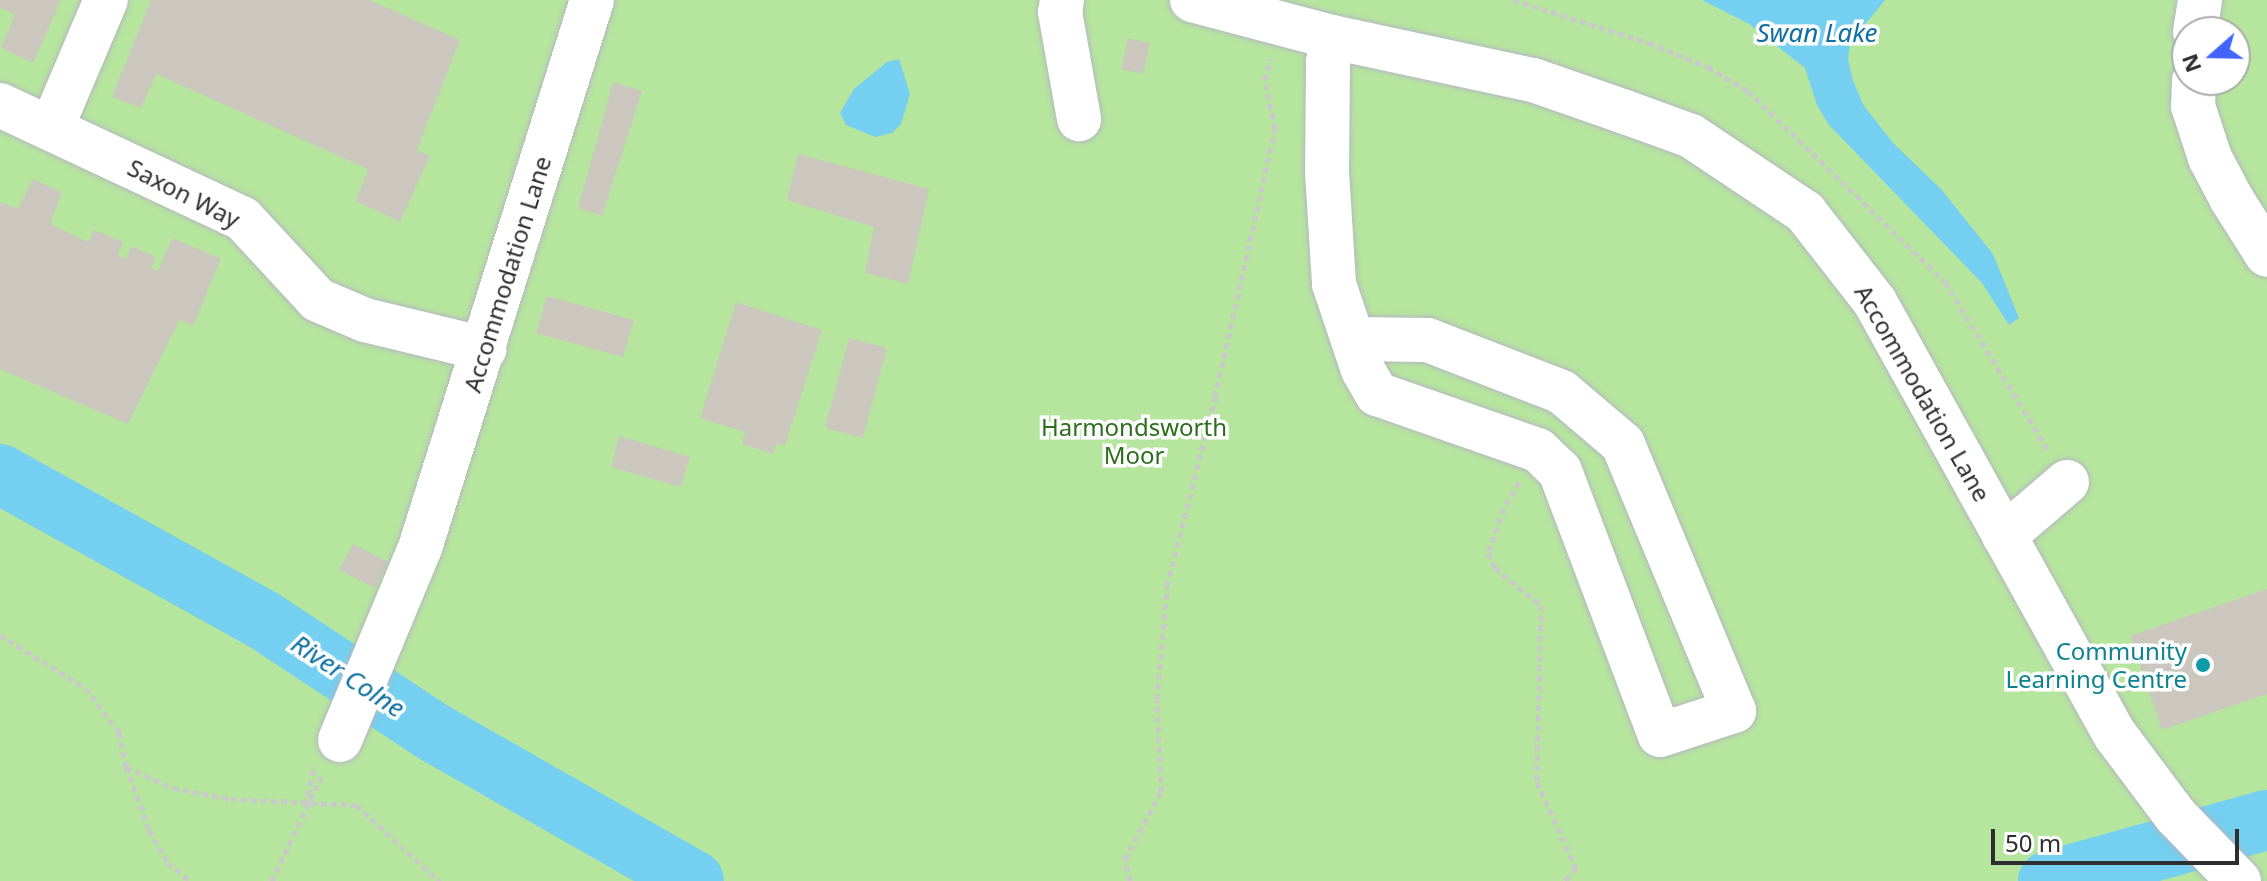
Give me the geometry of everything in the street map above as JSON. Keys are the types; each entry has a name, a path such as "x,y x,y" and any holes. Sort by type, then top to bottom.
{"street":[{"path":"52,127 106,0"},
{"name":"Accommodation Lane","path":"340,740 420,548 485,349 592,0"},
{"path":"1062,0 1060,12 1079,119"},
{"name":"Accommodation Lane","path":"1192,0 1332,37 1533,80 1691,136 1805,212 1875,302 2116,736 2175,815 2239,881"},
{"path":"1332,37 1328,62 1327,172 1334,284 1363,370 1377,394 1538,450 1560,471 1660,735 1734,711 1623,444 1562,392 1428,340 1355,339"},
{"path":"2193,96 2193,106 2210,158 2267,255"},
{"name":"Saxon Way","path":"0,105 243,219 318,300 365,320 485,349"},
{"path":"2004,536 2067,482"}],"path":[{"path":"1130,881 1125,859 1161,792 1157,699 1167,586 1215,397 1275,129 1265,80 1283,23"},
{"path":"1538,450 1504,508 1488,553 1495,568 1541,605 1537,782 1576,868 1565,881"},
{"path":"0,635 85,688 119,732 126,767 149,830 168,863 190,881"},
{"path":"126,767 173,788 231,799 257,797 306,805 356,805 439,881"},
{"path":"272,881 306,805"}],"green space":[{"name":"Harmondsworth Moor","path":"0,0 2267,0 2267,881 0,881"}],"water":[{"name":"Swan Lake","path":"1702,0 1885,0 1850,43 1848,59 1853,81 1864,106 1894,144 1941,189 1993,254 2019,318 2009,325 1982,283 1829,125 1817,105 1805,68 1749,24"},
{"path":"899,59 910,94 901,124 892,133 875,137 846,125 840,113 854,89 887,62"}],"building":[{"path":"0,0 61,0 33,63 1,48 15,14 0,8"},
{"path":"151,0 369,0 460,40 417,150 430,156 400,222 356,201 368,169 156,74 141,108 112,97"},
{"path":"1128,38 1150,43 1143,74 1121,69"},
{"path":"613,82 642,91 602,216 578,208"},
{"path":"798,154 929,189 908,284 865,273 874,227 787,200"},
{"path":"33,179 62,192 50,224 88,242 94,230 123,242 118,256 126,259 131,246 156,257 151,268 158,271 172,238 221,259 193,326 179,320 128,424 0,369 0,202 18,209"},
{"path":"547,296 634,320 623,357 536,333"},
{"path":"736,302 822,330 785,446 776,443 773,454 742,444 745,432 700,418"},
{"path":"849,338 887,348 863,438 825,428"},
{"path":"619,436 690,457 681,487 611,467"},
{"path":"353,544 388,562 375,588 339,570"},
{"name":"Community Learning Centre","path":"2267,589 2267,694 2162,730 2130,636"}],"waterway":[{"name":"River Colne","path":"0,474 262,619 435,733 694,881"},
{"name":"River Colne","path":"2048,881 2267,820"}],"place":[{"name":"Community Learning Centre","path":"2203,665"}]}
